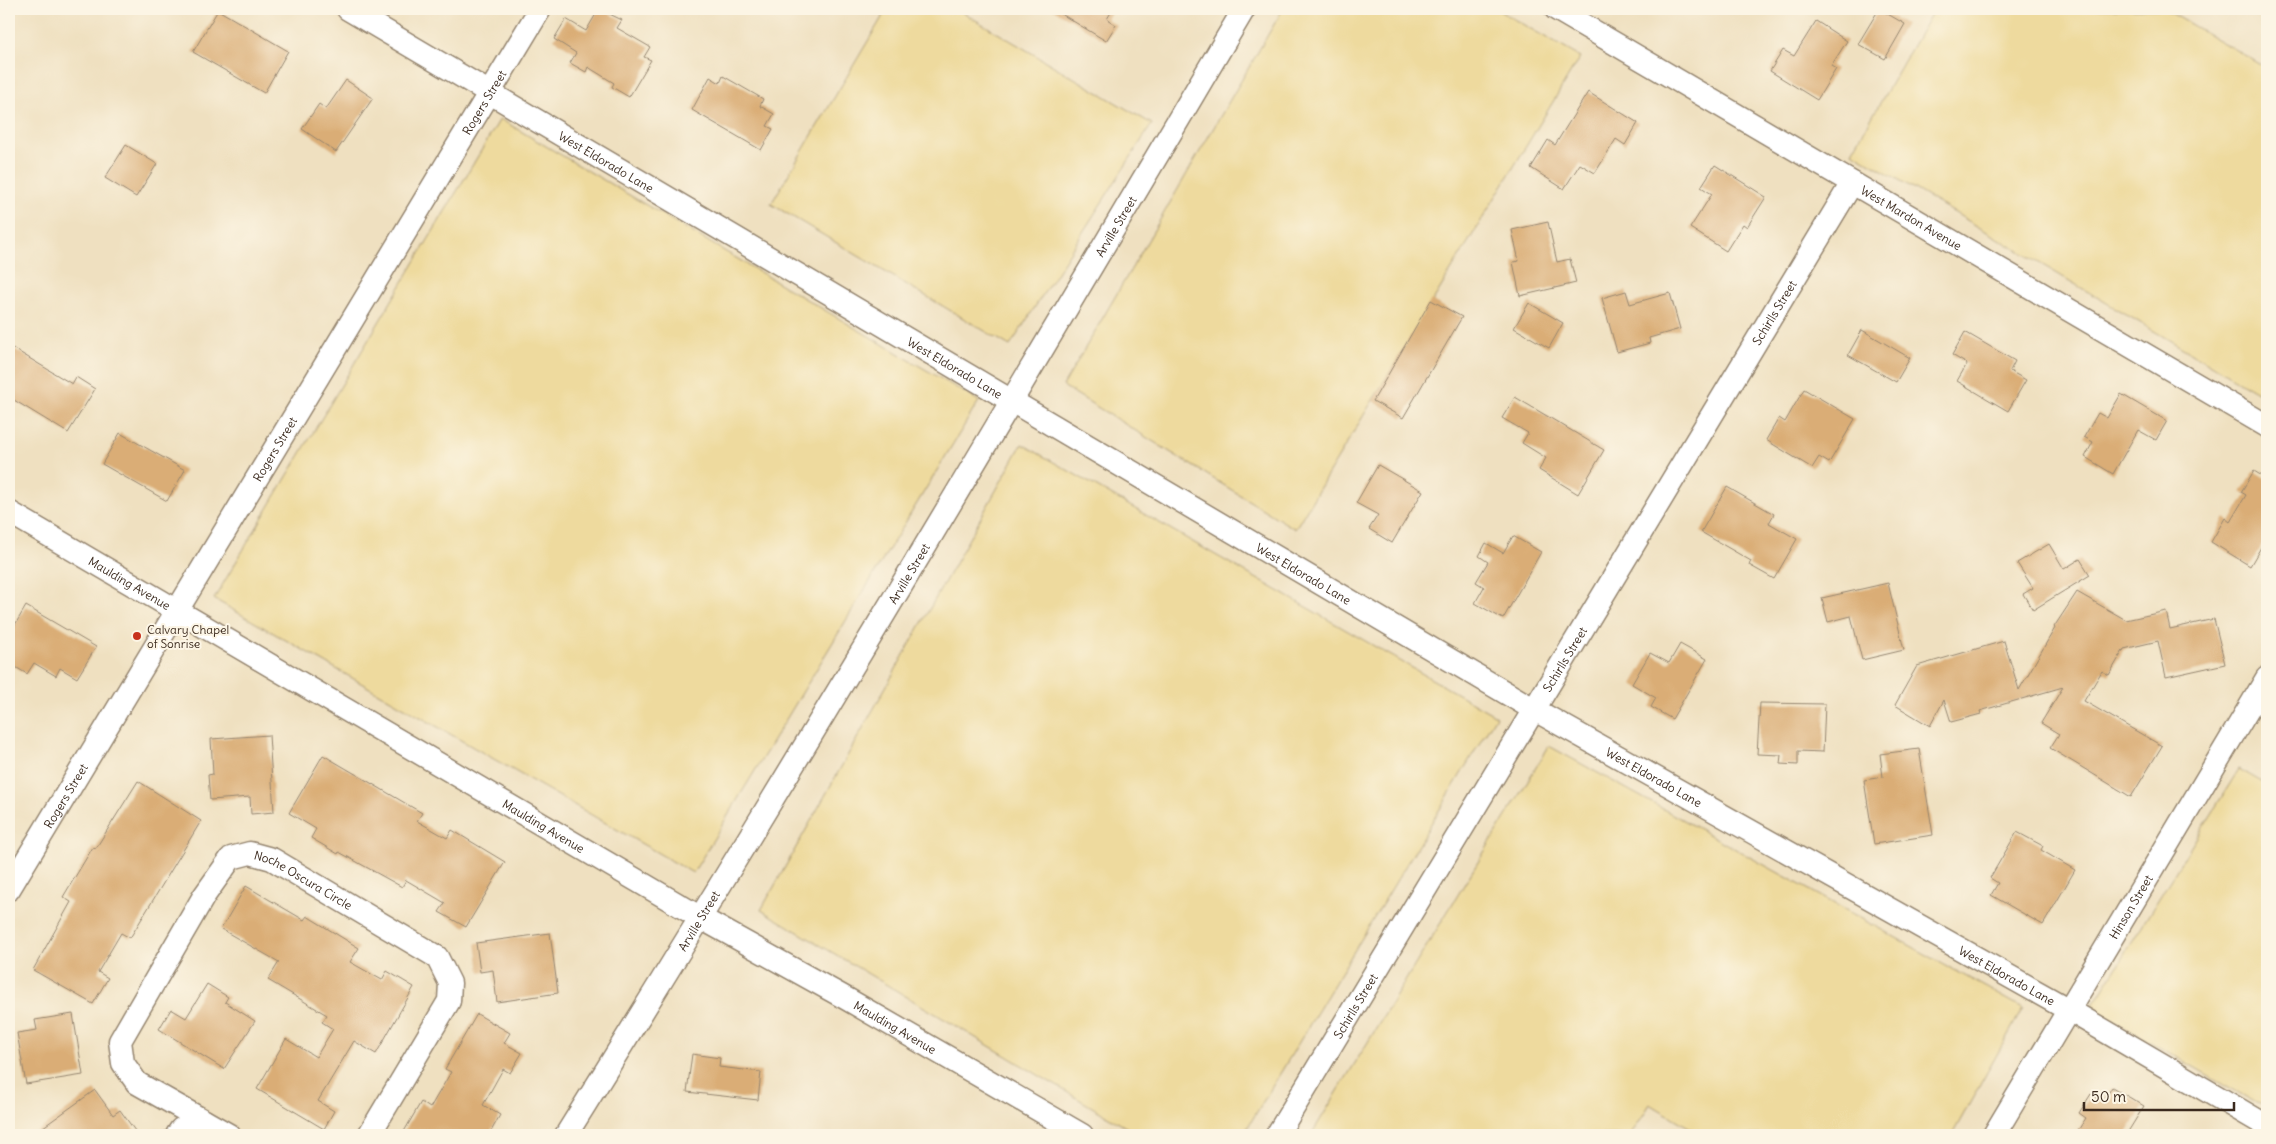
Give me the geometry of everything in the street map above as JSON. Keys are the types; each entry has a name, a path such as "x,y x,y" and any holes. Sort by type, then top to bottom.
{"street":[{"name":"West Eldorado Lane","path":"348,9 1535,710 2068,1010 2267,1126"},
{"name":"Rogers Street","path":"9,889 540,9"},
{"name":"Arville Street","path":"566,1135 701,918 1012,402 1244,9"},
{"name":"West Mardon Avenue","path":"1556,9 2267,426"},
{"name":"Schirlls Street","path":"1277,1135 1852,183"},
{"name":"Maulding Avenue","path":"9,512 701,918 848,999 1082,1135"},
{"name":"Hinson Street","path":"1994,1135 2267,678"},
{"name":"Noche Oscura Circle","path":"230,1135 204,1128 138,1084 123,1063 120,1040 204,896 231,858 250,854 272,859 437,957 450,983 449,1001 370,1135"},
{"path":"178,1135 181,1129 204,1128"}],"sand":[{"path":"887,9 957,9 1152,124 1010,346 771,204"},
{"path":"1283,9 1496,9 1580,57 1295,529 1063,386"},
{"path":"1934,9 2164,9 2267,68 2267,398 1852,152"},
{"path":"500,119 979,401 693,873 214,599"},
{"path":"1022,444 1496,716 1243,1135 1139,1135 761,910"},
{"path":"1549,746 2023,1008 1952,1135 1702,1135 1650,1104 1631,1135 1311,1135"},
{"path":"2239,769 2267,785 2267,1109 2091,1008"}],"building":[{"path":"599,9 622,20 617,28 650,47 644,57 651,60 629,97 612,87 614,83 588,67 586,72 570,63 576,53 554,39 566,19 586,31"},
{"path":"1053,9 1113,9 1107,19 1116,25 1106,41"},
{"path":"1879,9 1905,24 1885,59 1858,44"},
{"path":"218,10 288,51 264,93 193,52"},
{"path":"1816,21 1847,41 1831,66 1836,69 1817,100 1770,71 1783,50 1794,56"},
{"path":"723,76 763,99 760,106 774,114 767,126 773,129 761,150 692,110 710,77 720,83"},
{"path":"346,80 373,98 336,152 302,129 319,104 326,109"},
{"path":"1588,92 1638,123 1625,145 1616,139 1595,173 1580,164 1564,189 1531,168 1548,140 1555,145"},
{"path":"126,145 157,164 136,197 105,178"},
{"path":"1715,165 1766,197 1747,227 1743,224 1726,251 1690,228 1712,194 1701,187"},
{"path":"1548,222 1557,262 1570,259 1576,283 1520,296 1513,262 1519,261 1512,230"},
{"path":"1626,291 1630,304 1670,293 1680,329 1649,338 1650,343 1617,352 1602,298"},
{"path":"1431,300 1462,317 1403,418 1373,401"},
{"path":"1529,303 1563,323 1549,348 1514,328"},
{"path":"1862,330 1910,358 1896,382 1848,355"},
{"path":"1965,332 2015,361 2010,371 2026,380 2008,411 1957,381 1967,364 1952,355"},
{"path":"9,346 72,384 76,377 95,389 68,433 9,397"},
{"path":"1804,389 1855,419 1829,463 1819,457 1812,468 1766,440 1779,418 1785,422"},
{"path":"2121,394 2167,421 2156,440 2138,430 2113,474 2085,457 2093,442 2084,437 2098,413 2107,418"},
{"path":"1515,397 1604,450 1578,494 1539,470 1546,458 1522,443 1528,433 1502,418"},
{"path":"120,433 185,470 167,501 102,464"},
{"path":"1378,465 1423,491 1392,543 1369,529 1378,515 1356,503"},
{"path":"2254,471 2267,479 2267,537 2250,566 2211,542 2225,518 2230,522 2246,495 2241,492"},
{"path":"1727,487 1774,514 1769,523 1797,539 1774,579 1749,565 1751,561 1701,532"},
{"path":"1513,536 1541,552 1503,619 1475,603 1484,587 1476,582 1488,562 1479,556 1486,543 1503,553"},
{"path":"2049,544 2064,569 2080,559 2090,575 2033,610 2023,594 2033,588 2017,563"},
{"path":"1888,583 1904,650 1862,660 1851,616 1828,622 1822,598"},
{"path":"2077,592 2126,620 2166,611 2170,629 2214,619 2225,664 2166,677 2158,641 2124,649 2109,675 2102,671 2084,701 2162,746 2131,797 2050,748 2059,734 2041,723 2063,687 1980,711 1981,714 1951,722 1944,700 1930,726 1895,705 1917,666 2004,641 2019,690 2054,627"},
{"path":"26,606 96,647 77,678 60,668 56,676 34,663 27,674 9,663 9,635"},
{"path":"1680,644 1707,659 1672,719 1651,707 1656,698 1632,684 1650,653 1669,663"},
{"path":"1760,703 1825,704 1823,752 1798,751 1798,765 1780,764 1781,755 1757,754"},
{"path":"269,735 274,812 251,814 250,797 210,800 208,775 213,774 211,739"},
{"path":"1919,749 1933,835 1874,844 1864,780 1883,777 1880,754"},
{"path":"323,755 422,813 417,821 447,838 452,830 505,862 466,927 439,912 445,903 406,880 402,887 311,838 316,829 289,813"},
{"path":"138,781 201,821 130,938 121,933 98,972 108,978 93,1004 33,970 71,902 63,897 93,847 96,848"},
{"path":"2017,832 2043,846 2041,850 2075,870 2043,925 1991,895 1998,883 1990,878"},
{"path":"246,886 304,920 307,916 359,948 350,962 382,980 387,971 414,987 376,1054 354,1041 318,1101 334,1111 324,1129 257,1089 286,1039 316,1057 333,1029 322,1022 327,1015 268,980 279,962 221,929"},
{"path":"550,933 558,993 497,1002 493,970 480,972 476,943"},
{"path":"207,984 228,997 225,1002 255,1021 224,1069 159,1029 171,1009 186,1018"},
{"path":"73,1014 83,1075 26,1084 17,1033 37,1030 35,1020"},
{"path":"477,1014 510,1033 504,1043 522,1053 510,1073 503,1069 483,1105 500,1115 489,1135 402,1135 421,1102 430,1108 451,1072 445,1069"},
{"path":"692,1054 720,1058 719,1067 761,1072 758,1100 687,1092"},
{"path":"2112,1087 2144,1106 2126,1135 2075,1135 2086,1118 2079,1113 2091,1094 2103,1102"},
{"path":"95,1090 113,1115 120,1110 138,1135 32,1135"}],"place":[{"name":"Calvary Chapel of Sonrise","path":"137,636"}]}
